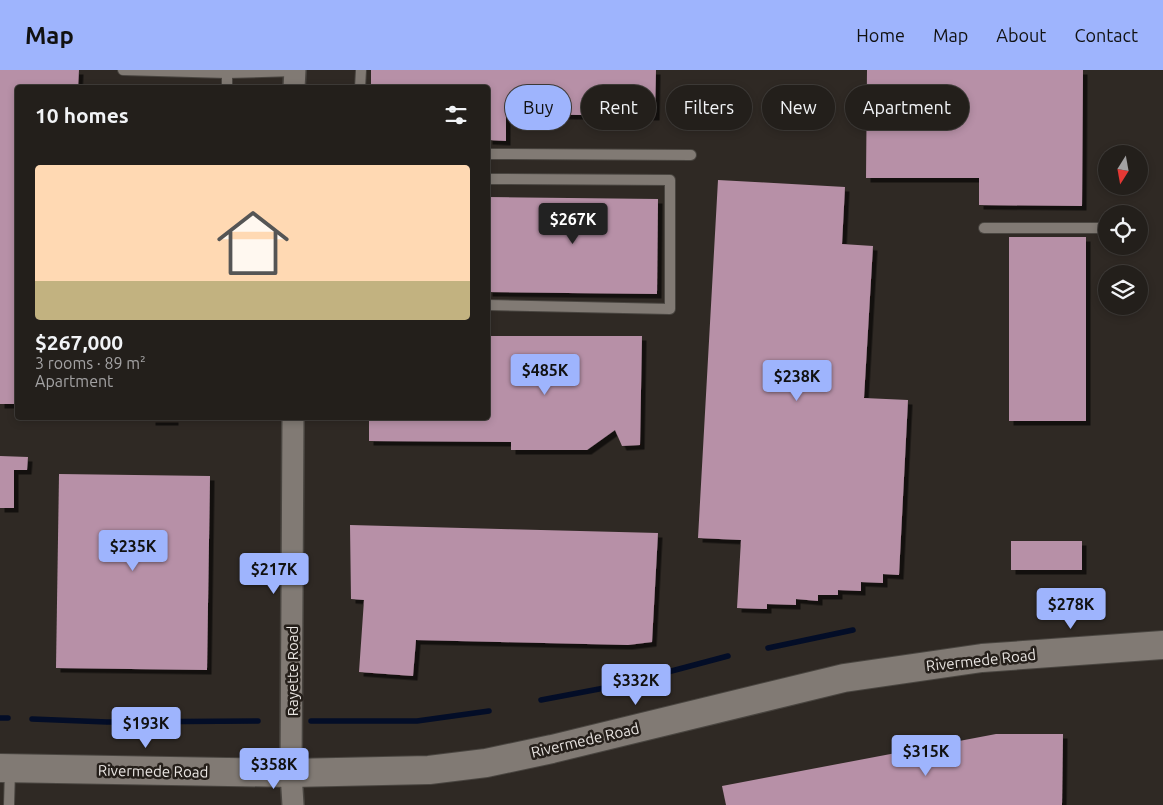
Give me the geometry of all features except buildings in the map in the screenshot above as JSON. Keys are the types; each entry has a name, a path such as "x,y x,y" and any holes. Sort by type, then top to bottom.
{"street":[{"name":"Rayette Road","path":"293,420 291,773 293,805"},
{"name":"Rivermede Road","path":"5,768 291,773 429,770 486,763 552,749 844,678 982,658 1163,644"}],"lane":[{"path":"123,70 240,72 295,76"},
{"path":"360,70 360,85"},
{"path":"227,73 227,85"},
{"path":"490,154 691,155"},
{"path":"490,179 670,180 670,309 490,305"},
{"path":"984,228 1098,228"},
{"path":"5,768 9,805"}],"waterway":[{"path":"768,648 853,630"},
{"path":"541,700 615,686 728,656"},
{"path":"311,721 417,721 489,711"},
{"path":"0,718 8,718"},
{"path":"32,719 107,722 258,721"}]}
